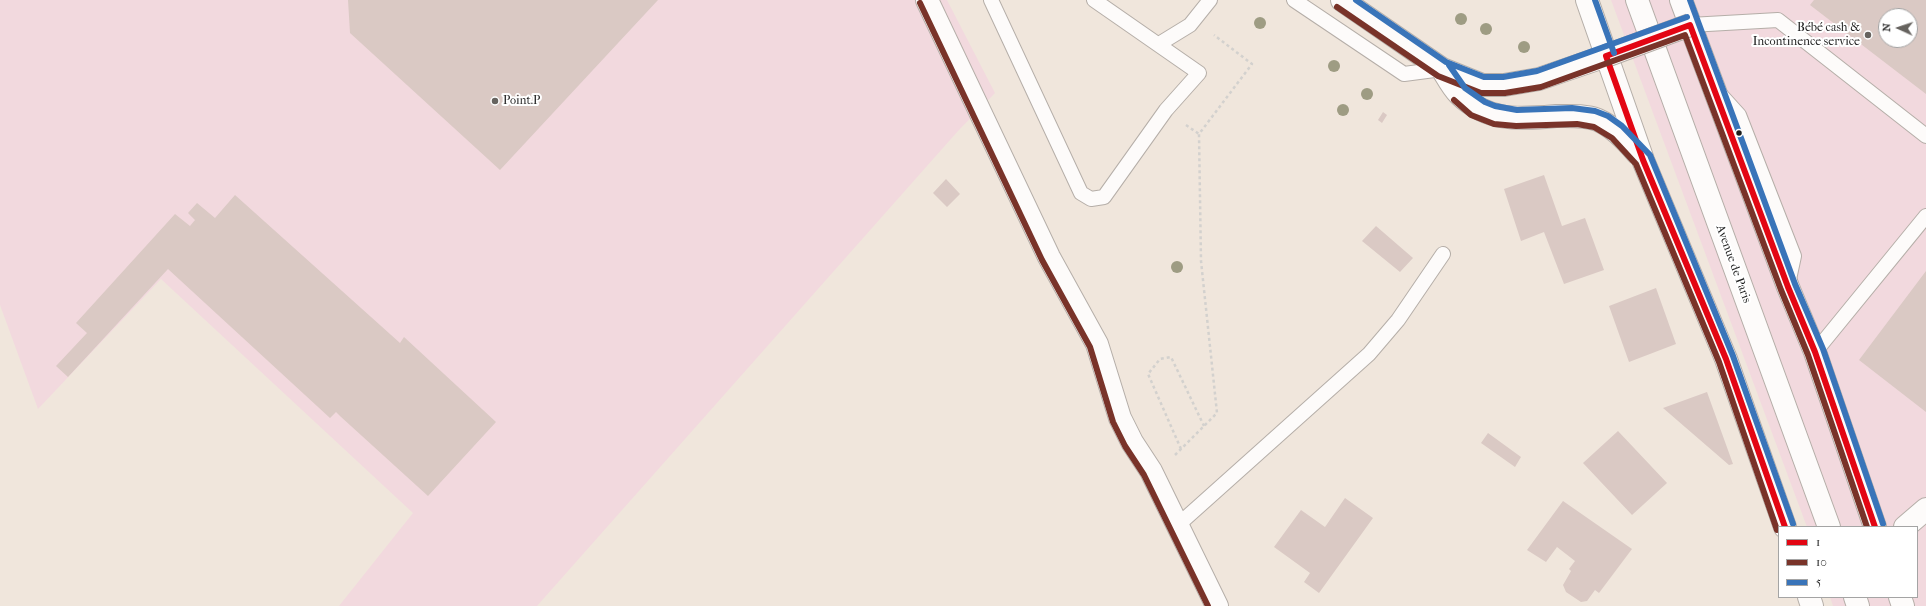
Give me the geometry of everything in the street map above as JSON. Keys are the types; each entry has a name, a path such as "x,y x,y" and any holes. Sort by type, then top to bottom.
{"main road":[{"path":"927,0 1049,257 1098,344 1120,418 1132,442 1151,471 1217,606"},
{"path":"1342,0 1442,69 1482,85 1504,85 1539,79 1690,25"},
{"path":"1587,0 1643,160 1726,360 1785,526"},
{"name":"Avenue de Paris","path":"1637,0 1829,526"},
{"path":"1681,0 1788,287 1815,352 1875,526"},
{"path":"1442,69 1458,93 1477,108 1497,116 1522,119 1565,116 1597,120 1611,127 1626,140 1643,160"},
{"path":"1906,526 1926,509"}],"lane":[{"path":"991,0 1082,193 1091,199 1104,197 1166,110 1199,73 1094,0"},
{"path":"1159,44 1190,25 1210,0"},
{"path":"1294,0 1404,74 1442,69"},
{"path":"1690,25 1778,20 1926,136"},
{"path":"1815,352 1926,216"},
{"path":"1178,525 1368,354 1398,320 1443,254"}],"path":[{"path":"1204,426 1171,357 1160,359 1148,374 1181,450 1217,413 1201,261 1199,134 1252,64 1212,33"}],"shaded area":[{"path":"0,0 947,0 995,93 958,131 537,606 339,606 413,513 161,279 38,409 0,305"},
{"path":"1611,0 1926,0 1926,606 1833,606 1830,598 1918,598 1918,526 1807,526"}],"building":[{"name":"Point.P","path":"348,0 658,0 500,170 350,33"},
{"path":"1814,0 1926,0 1926,94 1810,5"},
{"path":"1383,112 1387,115 1382,123 1378,120"},
{"path":"1544,175 1562,226 1585,218 1604,270 1564,284 1544,232 1521,241 1504,189"},
{"path":"946,179 960,194 947,207 933,193"},
{"path":"235,195 400,343 404,337 496,422 428,496 336,412 330,418 168,269 68,377 56,366 87,333 76,323 175,214 190,226 195,220 188,213 197,203 215,218"},
{"path":"1376,226 1413,258 1400,272 1362,241"},
{"path":"1926,271 1926,412 1859,360"},
{"path":"1656,288 1676,344 1629,362 1609,306"},
{"path":"1707,392 1733,464 1729,465 1663,408"},
{"path":"1618,431 1667,483 1632,515 1583,463"},
{"path":"1488,433 1521,457 1515,467 1481,443"},
{"path":"1345,498 1373,518 1319,593 1304,582 1310,573 1274,547 1301,510 1325,527"},
{"path":"1563,501 1632,549 1599,593 1595,590 1587,601 1581,602 1566,592 1563,585 1571,571 1569,569 1575,561 1557,547 1546,562 1527,550"}],"transit line":[{"name":"5","path":"1356,0 1446,62 1484,77 1503,77 1537,71 1687,17"},
{"name":"5","path":"1595,0 1614,53"},
{"name":"5","path":"1690,0 1795,284 1823,349 1883,524"},
{"name":"10","path":"920,3 1042,260 1090,347 1113,422 1125,446 1144,475 1208,606"},
{"name":"10","path":"1337,7 1438,76 1481,93 1505,93 1541,87 1685,35 1781,290 1808,355 1867,526"},
{"name":"1","path":"1690,25 1788,287 1815,352 1875,526"},
{"name":"1","path":"1606,56 1690,25"},
{"name":"1","path":"1606,56 1643,160 1726,359 1785,526"},
{"name":"5","path":"1449,65 1465,88 1485,102 1495,106 1517,110 1572,108 1595,111 1608,116 1622,126 1650,155 1733,356 1793,524"},
{"name":"10","path":"1454,100 1471,115 1494,124 1516,126 1577,124 1594,127 1612,138 1636,164 1719,362 1777,530"}],"place":[{"name":"Bébé cash & Incontinence service","path":"1868,35"},
{"name":"Point.P","path":"495,101"}]}
